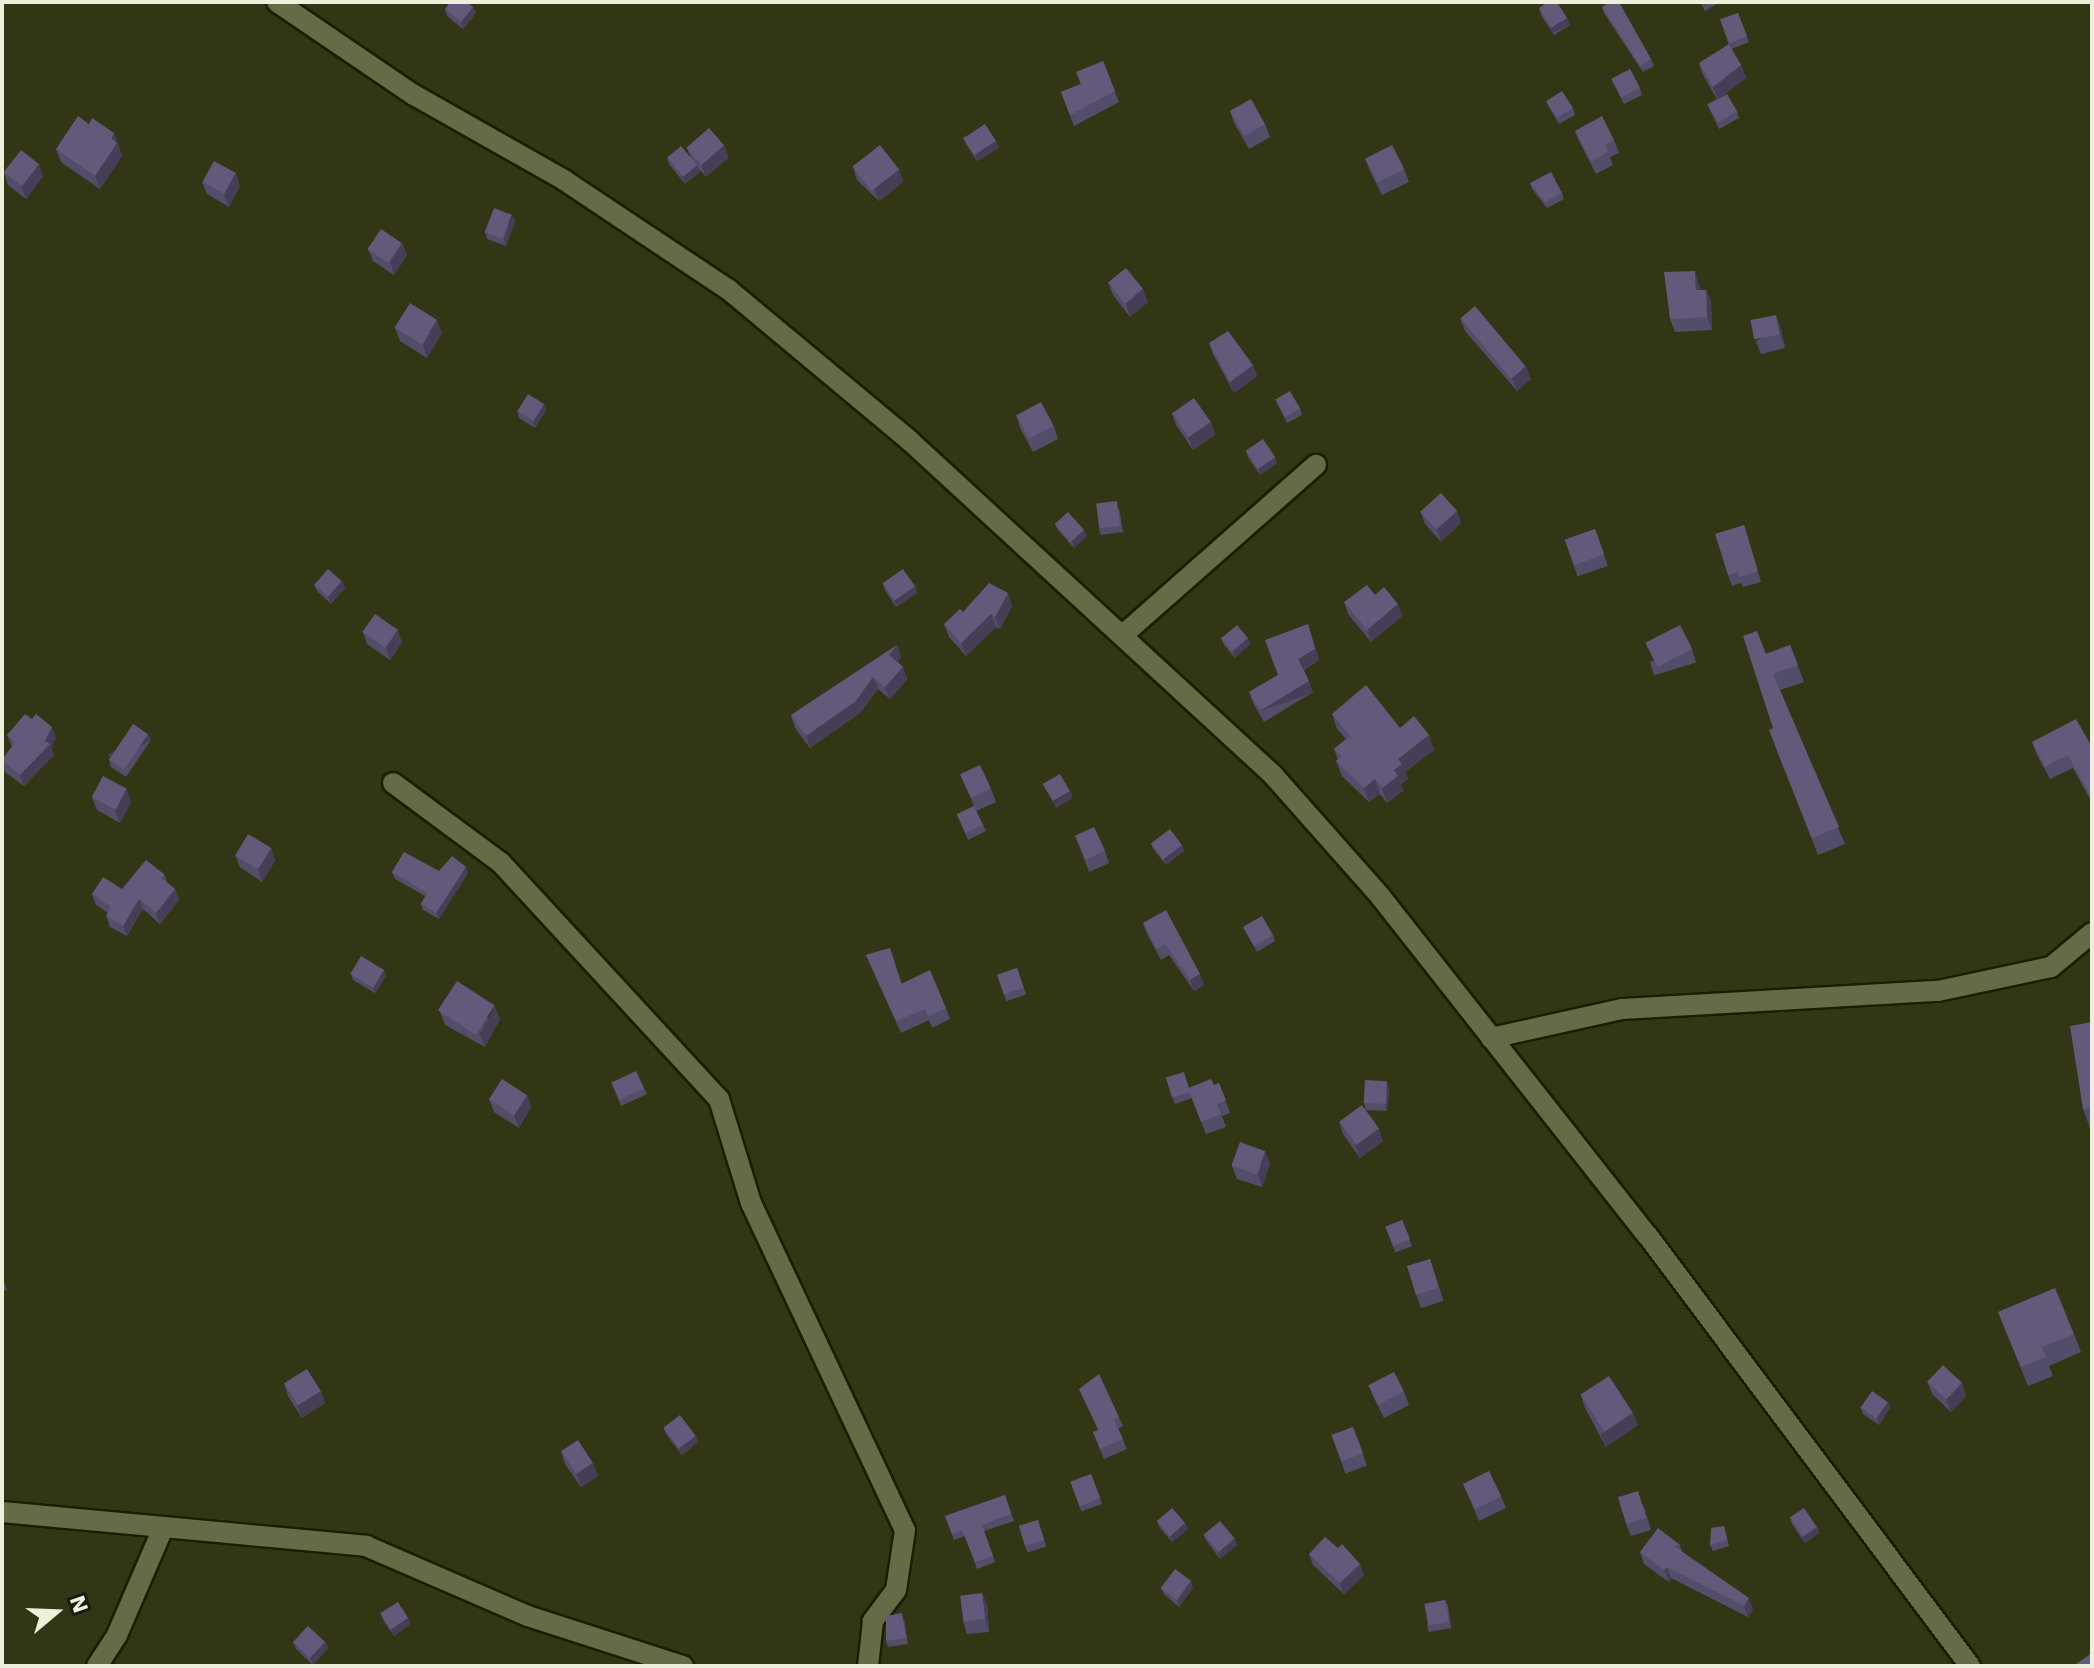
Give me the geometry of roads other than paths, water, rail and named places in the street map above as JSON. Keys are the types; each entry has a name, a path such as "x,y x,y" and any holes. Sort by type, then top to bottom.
{"street":[{"path":"277,2 368,66 564,180 729,290 809,352 1124,634 1274,776 1380,896 1648,1236 1970,1666"},
{"path":"1124,634 1316,465"},
{"path":"393,783 501,863 719,1099 751,1203 905,1530 896,1590 873,1621 868,1666"},
{"path":"1491,1038 1612,1010 1938,991 2051,967 2092,933"},
{"path":"2,1512 366,1546 528,1616 683,1666"},
{"path":"97,1666 163,1528"}]}
